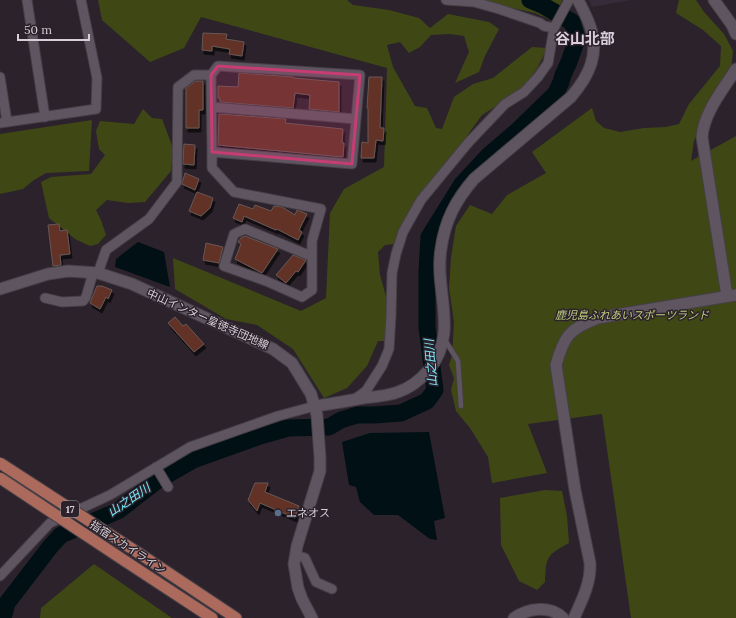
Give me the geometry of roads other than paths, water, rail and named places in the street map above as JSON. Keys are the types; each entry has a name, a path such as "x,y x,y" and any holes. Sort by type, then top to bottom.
{"main road":[{"name":"指宿スカイライン","path":"0,463 236,618"},
{"name":"指宿スカイライン","path":"0,478 212,618"}],"street":[{"path":"27,0 45,117"},
{"path":"0,77 3,123 96,109 97,78 81,0"},
{"path":"446,0 474,2 540,23 544,26 556,24"},
{"path":"714,0 732,25 736,34"},
{"path":"0,576 50,523 110,495 190,447 278,416 316,411 355,400 397,393 412,386 424,376 435,363 443,342 444,321 440,260 445,230 452,210 461,194 474,179 571,98 587,75 592,60 594,44 590,24 572,1 556,24 548,63 538,77 524,92 505,104 468,143 421,200 403,232 392,273 389,349 382,366 366,391 355,400"},
{"path":"212,152 352,164 360,75 218,66 211,75 212,168 234,192 321,209 312,241 312,290 302,297 266,281 224,266 234,234 245,229 311,256"},
{"path":"574,618 588,583 590,564 575,490 556,365 561,346 570,332 583,323 598,318 732,296 702,137 703,127 710,113 736,69"},
{"path":"45,298 62,302 83,301 106,250 148,219 177,182 178,87 194,75 211,75"},
{"path":"212,107 356,119"},
{"name":"中山インター皇徳寺団地線","path":"0,289 48,274 68,271 95,273 132,284 273,348 292,363 311,394 316,411 319,432 320,471 303,525 294,564 298,588 312,618"},
{"path":"156,467 168,487"},
{"path":"295,555 305,558 316,582 332,589"},
{"path":"514,618 536,609 552,611 563,618"}],"lane":[{"path":"443,342 458,362 461,406"}],"waterway":[{"name":"山之田川","path":"3,618 7,603 61,535 118,511 158,480 193,460 260,436 288,428 329,427 341,420 357,415 401,413 427,401 435,390 427,327 427,271 429,237 462,184 488,156 517,131 556,93 577,39 572,22 530,0"}],"place":[{"name":"エネオス","path":"278,513"}],"district":[{"name":"谷山北部","path":"585,39"}],"park label":[{"name":"鹿児島ふれあいスポーツランド","path":"632,315"}]}
